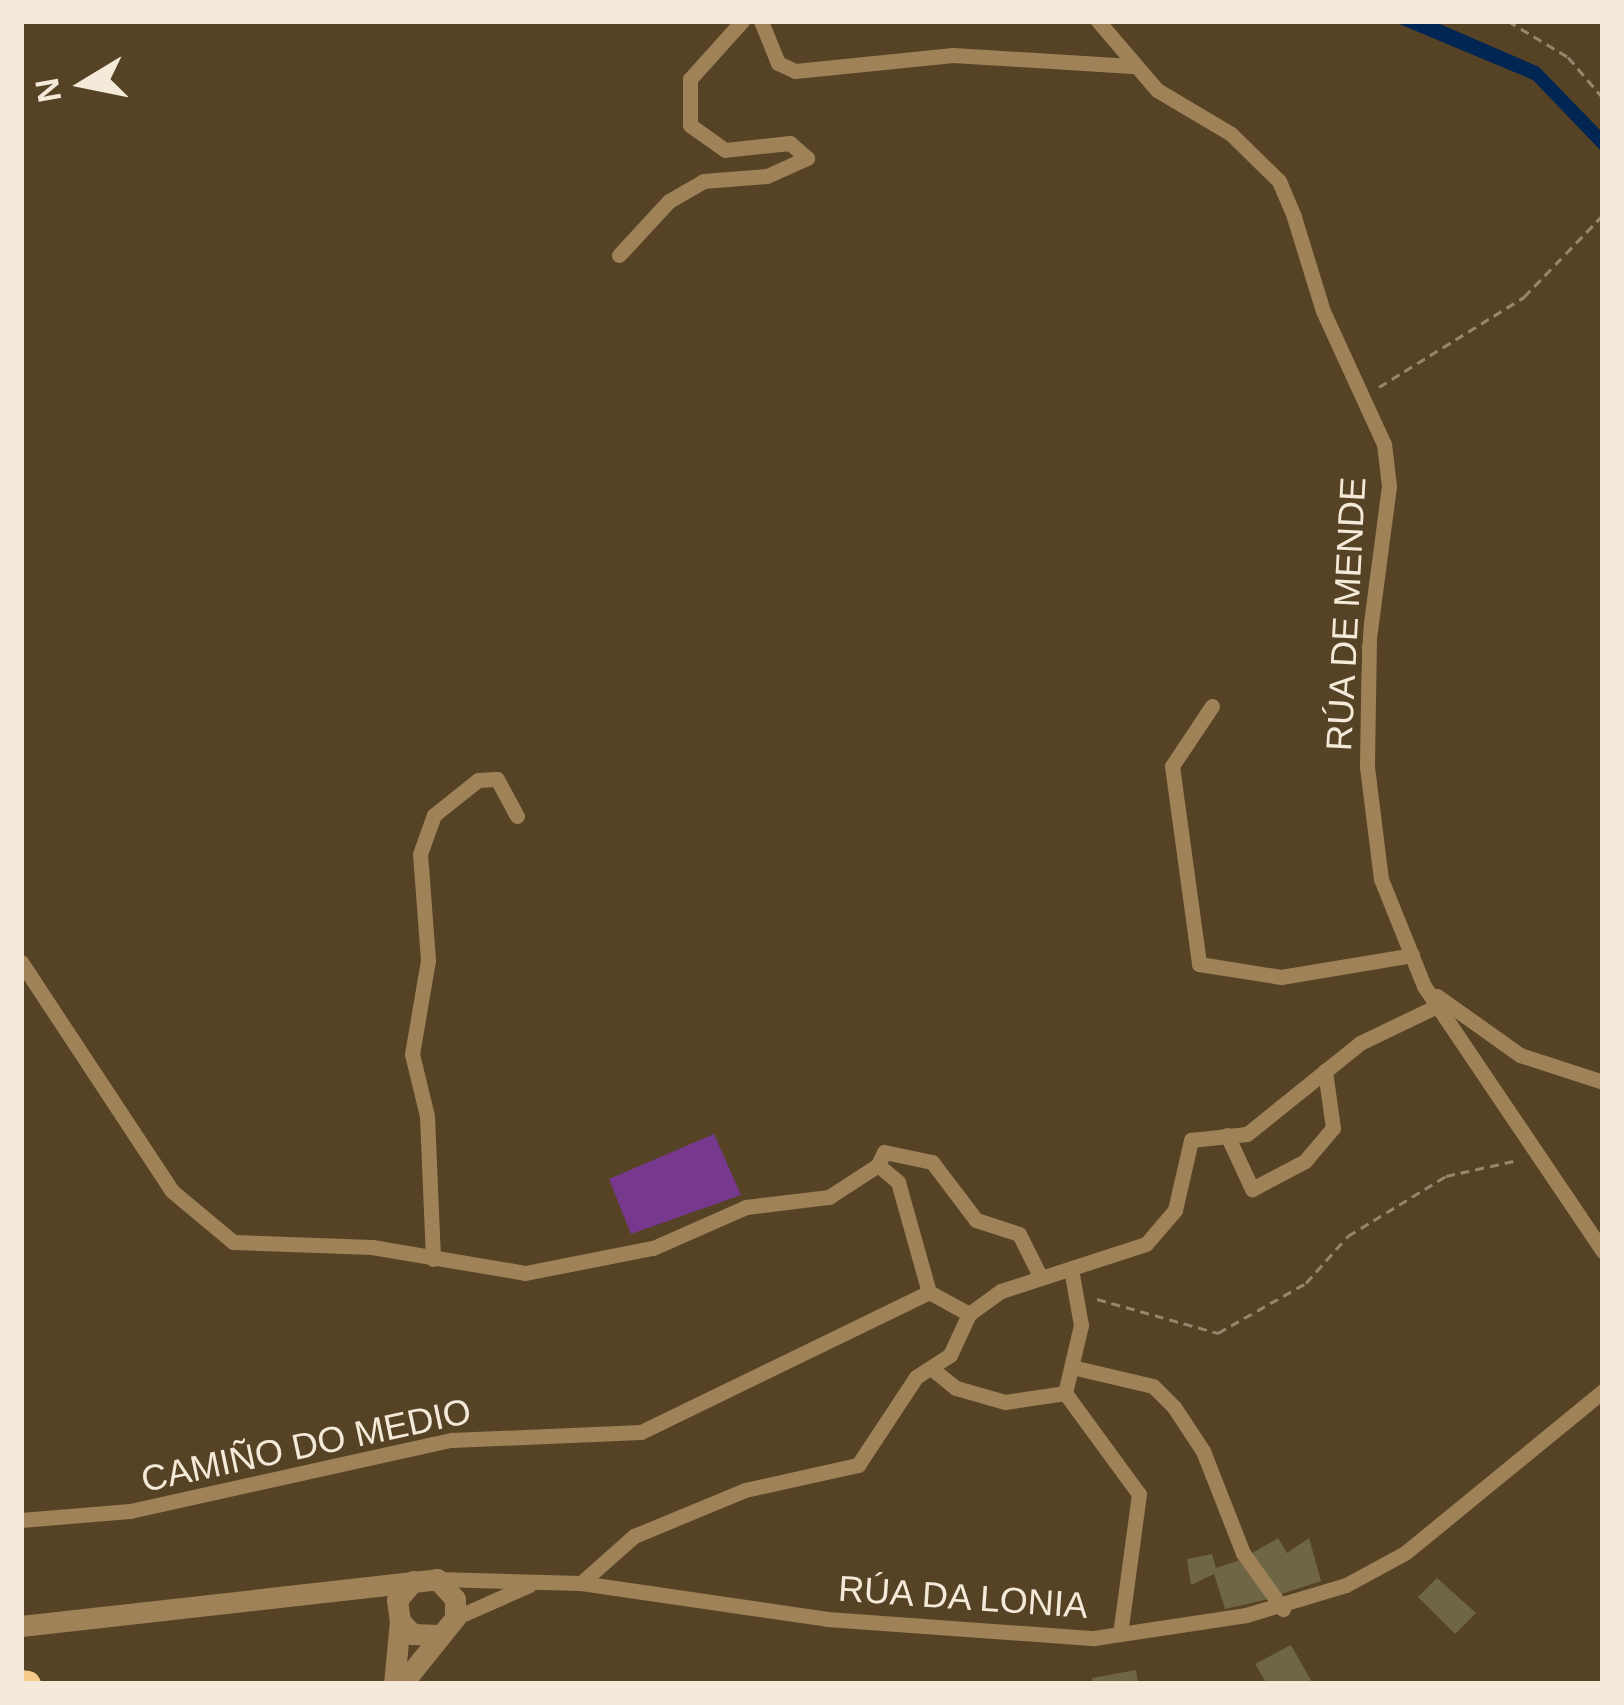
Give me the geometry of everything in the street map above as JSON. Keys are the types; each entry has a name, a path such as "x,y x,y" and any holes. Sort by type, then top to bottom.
{"street":[{"path":"619,255 669,202 703,182 767,176 807,158 790,143 725,150 690,125 690,79 742,21"},
{"path":"761,21 778,63 795,71 953,55 1132,66"},
{"name":"RÚA DE MENDE","path":"1098,21 1132,66 1231,134 1279,181 1361,393 1389,486 1369,637 1366,766 1381,879 1424,986 1603,1251"},
{"path":"1211,706 1172,766 1199,964 1281,977 1412,956"},
{"path":"434,1259 427,1116 412,1054 428,960 420,854 434,815 478,780 497,779 517,816"},
{"path":"21,962 172,1191 232,1242 434,1259 525,1274 653,1248 746,1208 829,1196 878,1165 884,1152 932,1162 976,1220 1018,1234 1041,1279"},
{"path":"1424,986 1520,1055 1603,1082"},
{"path":"581,1583 634,1536 746,1490 858,1465 931,1368 950,1355 969,1314 1041,1279 1146,1244 1175,1210 1191,1140 1247,1135 1360,1042 1437,1006"},
{"path":"1227,1135 1252,1190 1305,1161 1334,1128 1325,1071"},
{"path":"878,1165 898,1182 929,1292 969,1314"},
{"path":"1065,1393 1082,1298 1071,1269"},
{"name":"CAMIÑO DO MEDIO","path":"21,1520 130,1511 452,1441 641,1432 929,1292"},
{"path":"1072,1367 1153,1385 1174,1407 1203,1451 1243,1553 1283,1609"},
{"path":"931,1368 956,1388 1005,1402 1065,1393"},
{"name":"RÚA DA LONIA","path":"425,1580 581,1583 827,1619 1120,1634 1283,1609 1405,1553 1603,1391"},
{"path":"1065,1393 1139,1494 1120,1634"},
{"path":"398,1684 398,1615 425,1580"},
{"path":"21,1626 425,1580 455,1599 447,1626 398,1684"},
{"name":"RÚA DA LONIA","path":"447,1626 538,1583"},
{"path":"340,1592 398,1615 412,1634 447,1626"}],"path":[{"path":"1508,21 1568,57 1603,98"},
{"path":"1361,393 1408,374 1524,297 1603,215"},
{"path":"1082,1298 1132,1301 1141,1312 1218,1333 1306,1283 1348,1235 1446,1176 1470,1174 1469,1164 1538,1158"}],"shaded area":[{"path":"714,1134 741,1195 631,1234 609,1179"}],"water":[{"path":"1392,21 1433,21 1539,67 1603,133 1603,153 1533,80"}],"building":[{"path":"1278,1538 1287,1553 1309,1538 1321,1581 1275,1596 1247,1556"},
{"path":"1212,1554 1216,1568 1246,1558 1273,1598 1225,1609 1214,1574 1191,1585 1187,1559"},
{"path":"1437,1578 1476,1613 1455,1634 1418,1597"},
{"path":"1291,1645 1313,1684 1267,1684 1255,1664"},
{"path":"1136,1670 1138,1684 1093,1684 1092,1678"}]}
